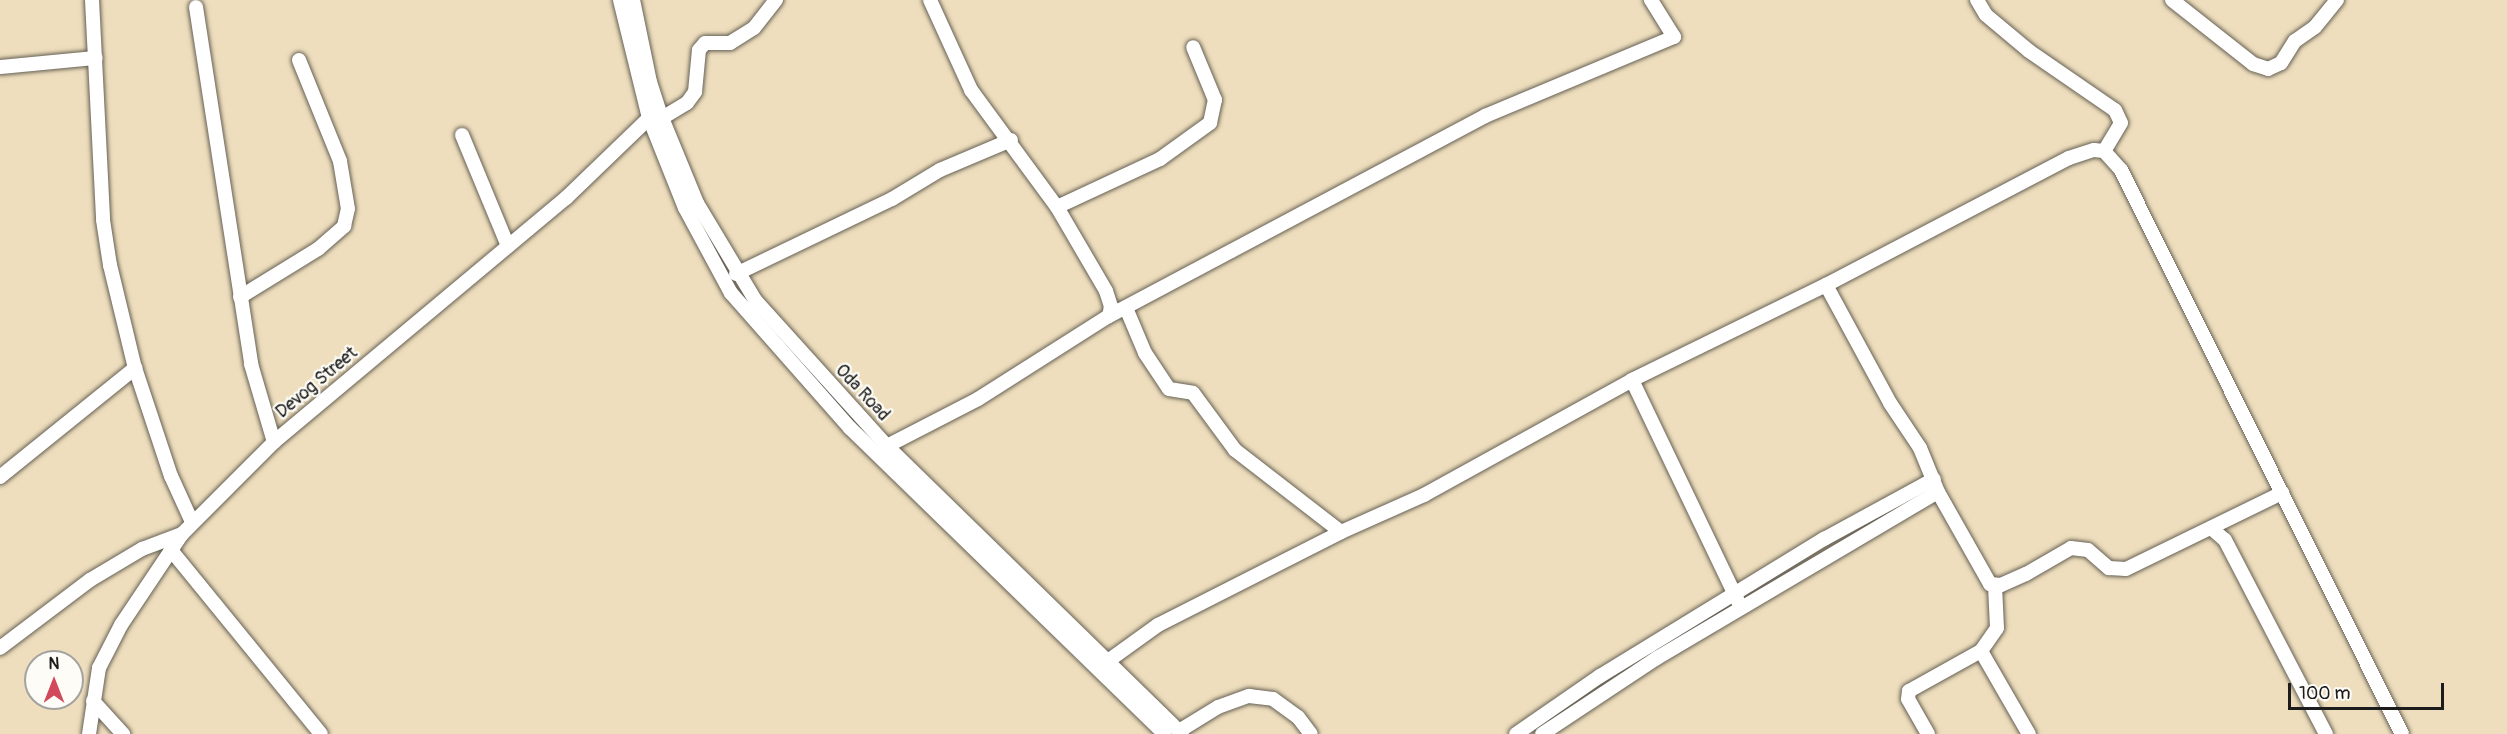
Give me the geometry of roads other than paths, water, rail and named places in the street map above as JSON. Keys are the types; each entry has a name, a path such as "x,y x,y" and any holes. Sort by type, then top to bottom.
{"street":[{"path":"92,0 103,220 135,368 171,476 192,522"},
{"name":"Oda Road","path":"620,0 685,207 731,293 850,428 1175,733"},
{"name":"Oda Road","path":"633,0 656,118 697,203 736,274 785,338 887,446 1108,662 1175,733"},
{"name":"Devog Street","path":"88,734 99,668 121,625 192,522 274,442 508,246 656,118 687,103 695,92 699,50 705,44 730,43 754,28 776,0"},
{"path":"930,0 971,90 1011,140 1057,207 1110,298 1109,316"},
{"path":"887,446 978,399 1109,316 1485,116 1674,37 1652,0"},
{"path":"1977,0 1986,15 2029,51 2115,111 2121,123 2104,151"},
{"path":"2172,0 2253,64 2268,69 2281,63 2295,41 2324,18 2337,0"},
{"path":"196,7 251,364 274,442"},
{"path":"1057,207 1160,159 1210,123 1215,100 1193,47"},
{"path":"0,67 96,58"},
{"path":"240,297 318,249 344,226 348,208 340,160 299,60"},
{"path":"462,135 508,246"},
{"path":"736,274 892,199 940,170 1011,140"},
{"path":"1108,662 1158,625 1341,532 1424,495 1632,380 1826,285 2069,158 2085,151 2104,151 2121,170 2132,191 2402,734"},
{"path":"1826,285 1987,580 1995,585"},
{"path":"1126,308 1145,353 1170,389 1193,393 1235,450 1341,532"},
{"path":"0,477 135,368"},
{"path":"1632,380 1738,601"},
{"path":"1542,734 1563,717 1738,601 1824,539 1936,485"},
{"path":"1995,585 2026,574 2065,549 2088,550 2109,568 2126,569 2282,493"},
{"path":"2211,528 2225,540 2326,734"},
{"path":"0,648 90,580 142,549 182,534"},
{"path":"171,550 319,733"},
{"path":"1928,734 1908,699 1909,691 1981,651 1997,628 1995,585"},
{"path":"1516,734 1556,704 1738,601"},
{"path":"1981,651 2029,734"},
{"path":"1175,733 1218,707 1249,696 1273,699 1298,717 1311,734"},
{"path":"93,701 123,734"},
{"path":"1556,704 1563,717"}]}
